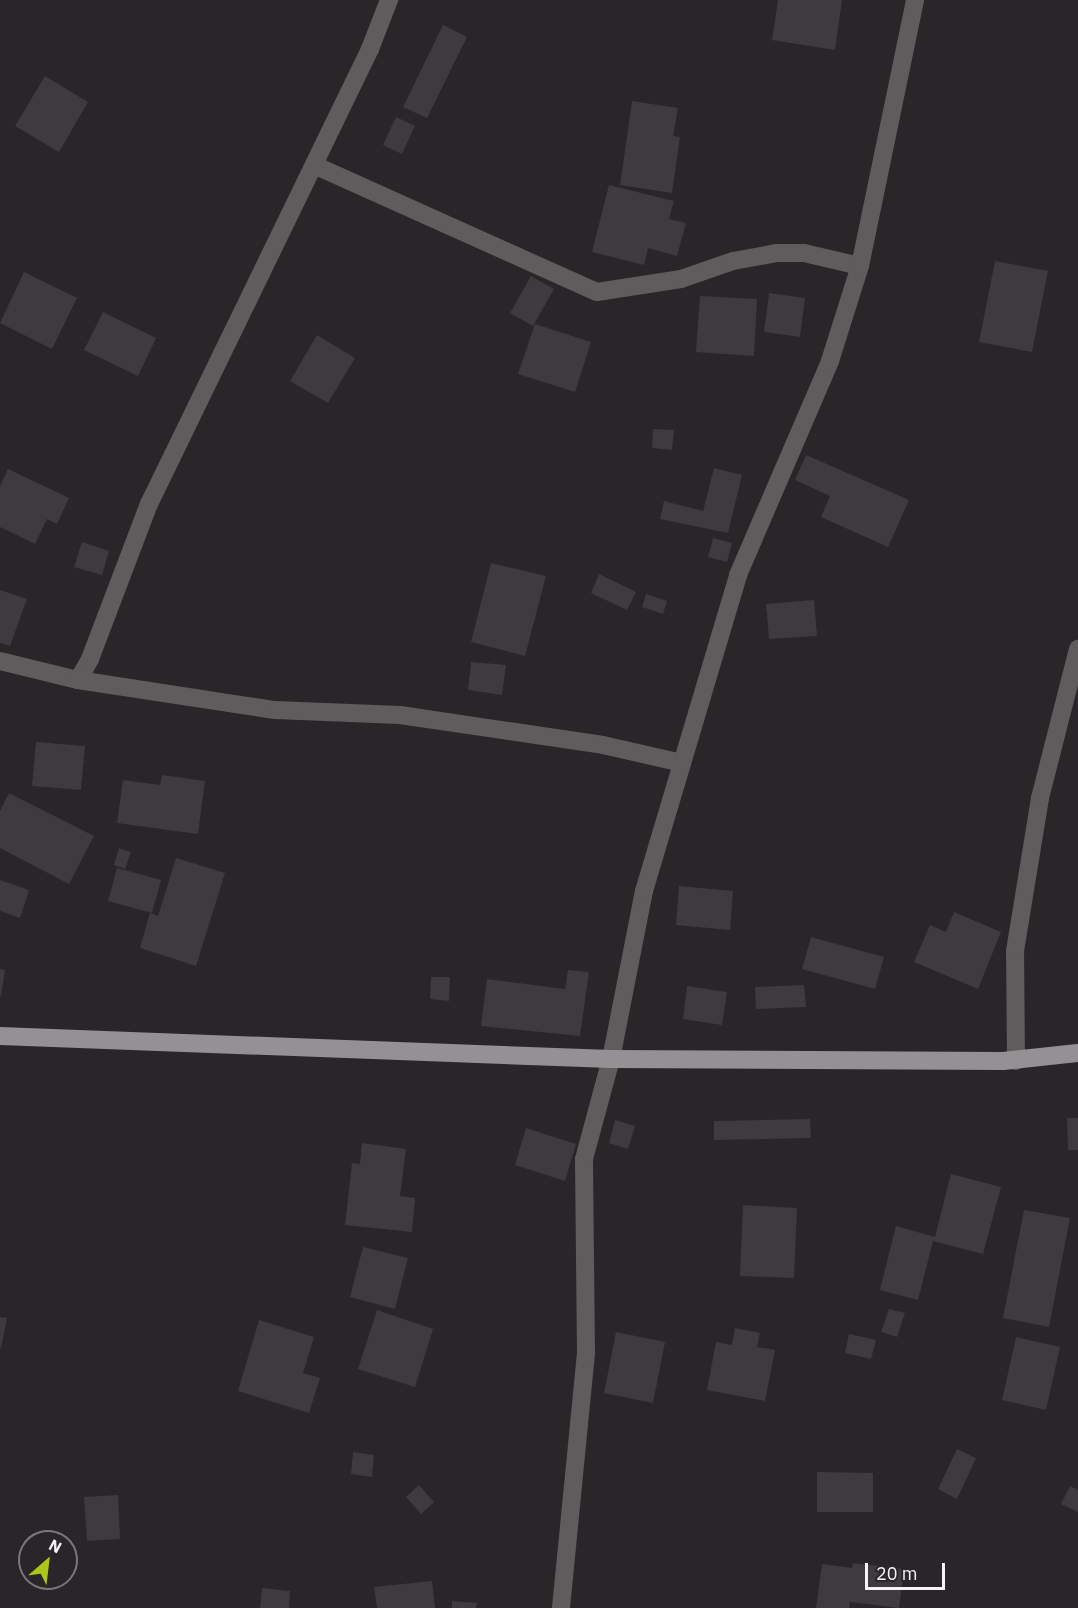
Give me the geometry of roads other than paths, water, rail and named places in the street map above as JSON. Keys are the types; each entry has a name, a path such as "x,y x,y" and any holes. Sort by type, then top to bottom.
{"main road":[{"path":"0,1036 611,1059 1016,1060 1078,1053"}],"street":[{"path":"78,680 90,659 149,504 314,165 389,0"},
{"path":"561,1608 586,1353 584,1159 611,1059 644,891 738,575 830,361 860,266 915,0"},
{"path":"314,165 597,292 681,279 733,261 777,253 804,253 860,266"},
{"path":"1016,1060 1015,951 1040,798 1078,649"},
{"path":"0,661 78,680 275,711 400,715 603,745 682,763"}]}
